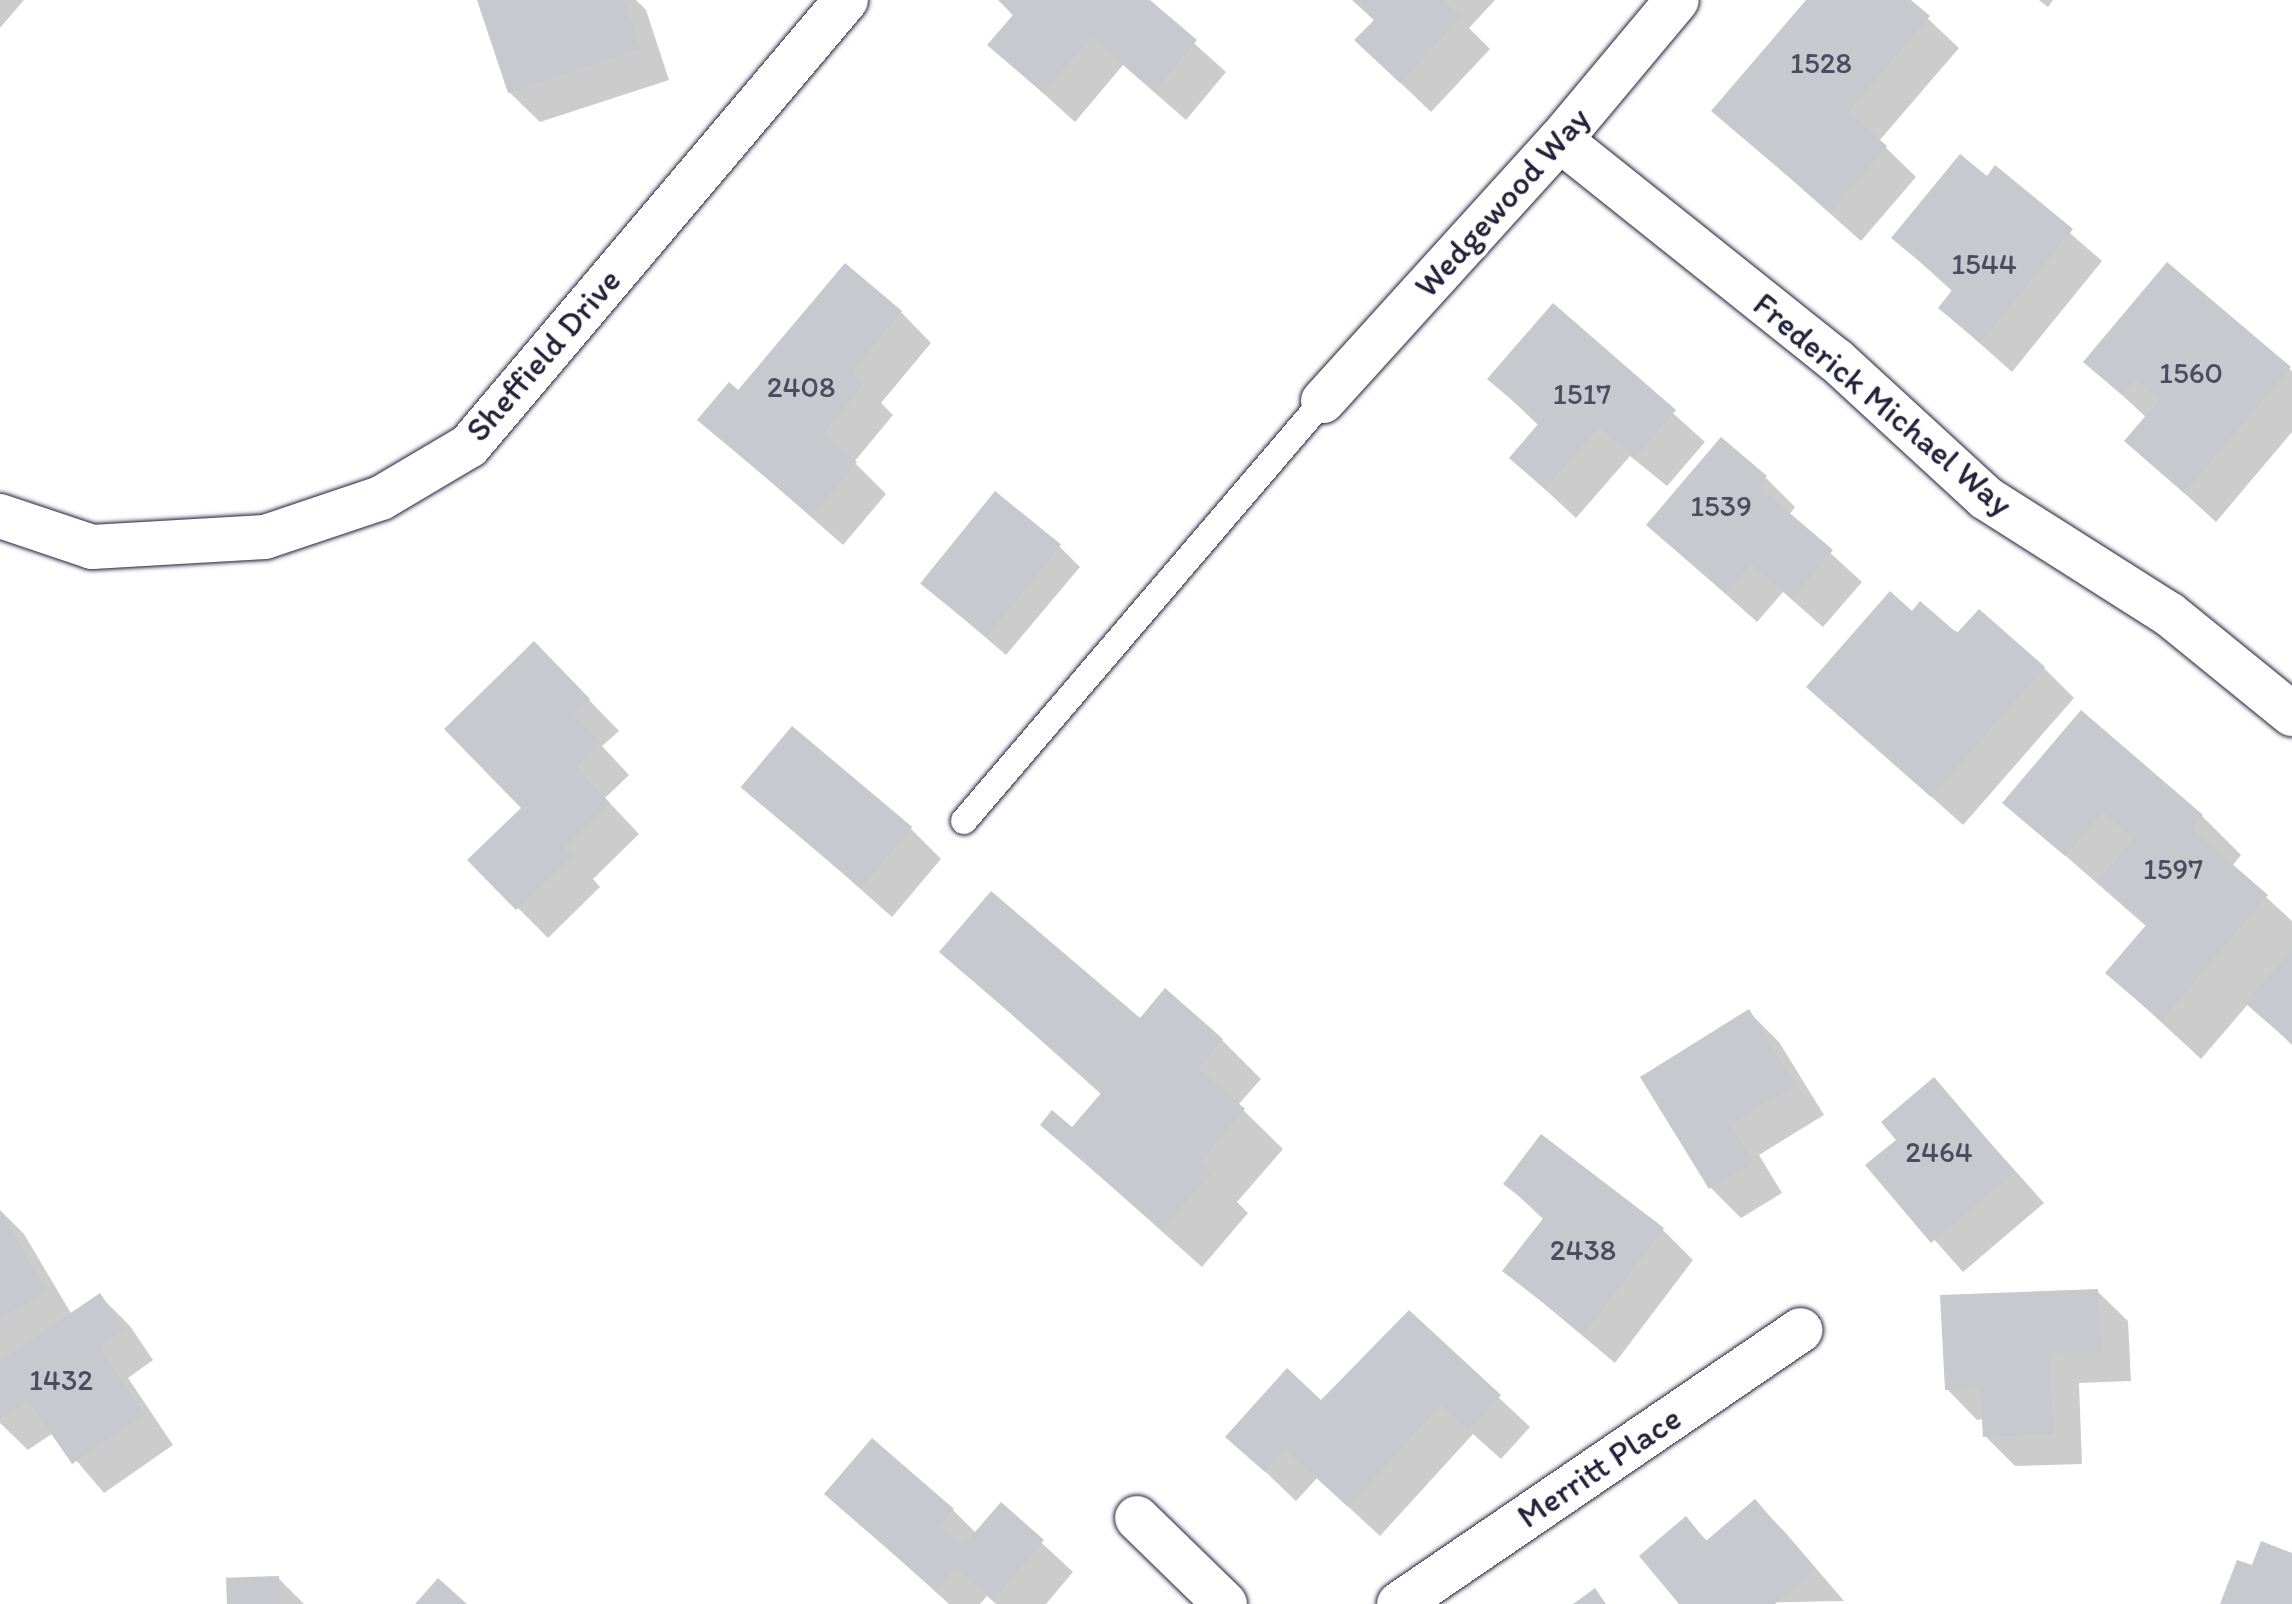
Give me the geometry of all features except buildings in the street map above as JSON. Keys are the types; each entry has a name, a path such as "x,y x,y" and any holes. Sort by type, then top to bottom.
{"street":[{"name":"Sheffield Drive","path":"0,516 92,547 265,537 381,498 469,446 846,0"},
{"name":"Wedgewood Way","path":"1323,401 1560,140 1677,0"},
{"name":"Frederick Michael Way","path":"1560,140 1836,360 1986,498 2169,614 2292,714"},
{"name":"Merritt Place","path":"1399,1604 1800,1330"},
{"path":"1137,1518 1225,1604"}],"lane":[{"path":"964,821 1323,401"}]}
